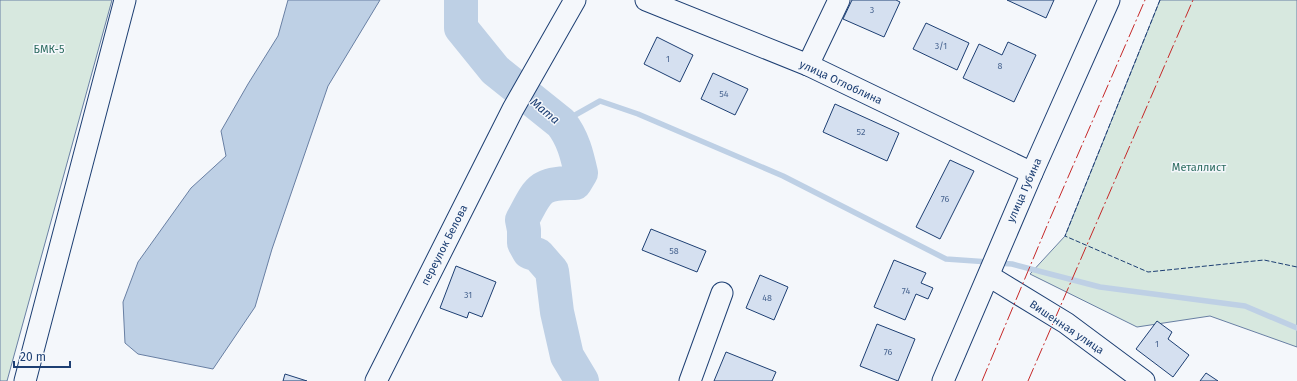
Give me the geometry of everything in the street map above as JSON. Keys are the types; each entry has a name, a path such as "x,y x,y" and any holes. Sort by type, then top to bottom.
{"street":[{"path":"25,381 125,0"},
{"name":"переулок Белова","path":"376,381 513,109 575,0"},
{"name":"улица Оглоблина","path":"646,0 808,65 1032,173"},
{"path":"808,65 840,0"},
{"name":"улица Губина","path":"943,381 989,276 998,250 1109,0"},
{"name":"Вишенная улица","path":"989,276 1066,323 1144,381"},
{"path":"690,381 722,293"}],"green space":[{"name":"БМК-5","path":"0,0 112,0 7,381 0,381"},
{"name":"Металлист","path":"1160,0 1297,0 1297,347 1210,316 1137,327 1030,274 1065,236"}],"water":[{"path":"288,0 380,0 328,86 272,249 255,307 213,369 138,354 125,343 123,302 138,262 191,188 226,156 221,131 278,36"}],"building":[{"path":"852,0 896,0 900,2 884,37 843,19"},
{"path":"1007,0 1054,0 1046,18"},
{"path":"926,23 969,43 957,70 913,49"},
{"path":"657,37 693,55 680,82 644,64"},
{"path":"1008,42 1036,55 1014,102 963,78 979,44 1002,55"},
{"path":"713,73 748,89 735,115 701,99"},
{"path":"835,104 899,133 887,161 823,132"},
{"path":"950,160 974,171 940,239 916,227"},
{"path":"651,229 706,251 697,272 642,250"},
{"path":"894,260 926,273 921,283 933,288 928,299 916,294 905,320 874,307"},
{"path":"456,266 496,282 482,317 469,312 467,318 440,308"},
{"path":"760,275 788,287 774,320 746,308"},
{"path":"1157,321 1172,332 1168,339 1189,355 1173,377 1136,349"},
{"path":"877,324 915,339 898,381 860,366"},
{"path":"726,352 776,372 772,381 714,381"},
{"path":"1206,373 1218,381 1200,381"},
{"path":"285,374 307,381 283,381"}],"waterway":[{"name":"Мата","path":"461,0 461,28 495,70 561,123 569,135 576,153 581,173 575,183 553,184 541,190 536,195 522,220 524,243 529,252 538,255 552,271 557,312 567,356 582,381"},
{"path":"561,123 600,101 638,114 783,176 946,259 989,262"},
{"path":"998,263 1012,264 1100,287 1245,306 1297,328"}],"fence":[{"path":"1160,0 1065,236 1148,272 1264,260 1297,267"}],"power":[{"path":"982,381 1049,221 1145,0"},
{"path":"1028,381 1193,0"}]}
